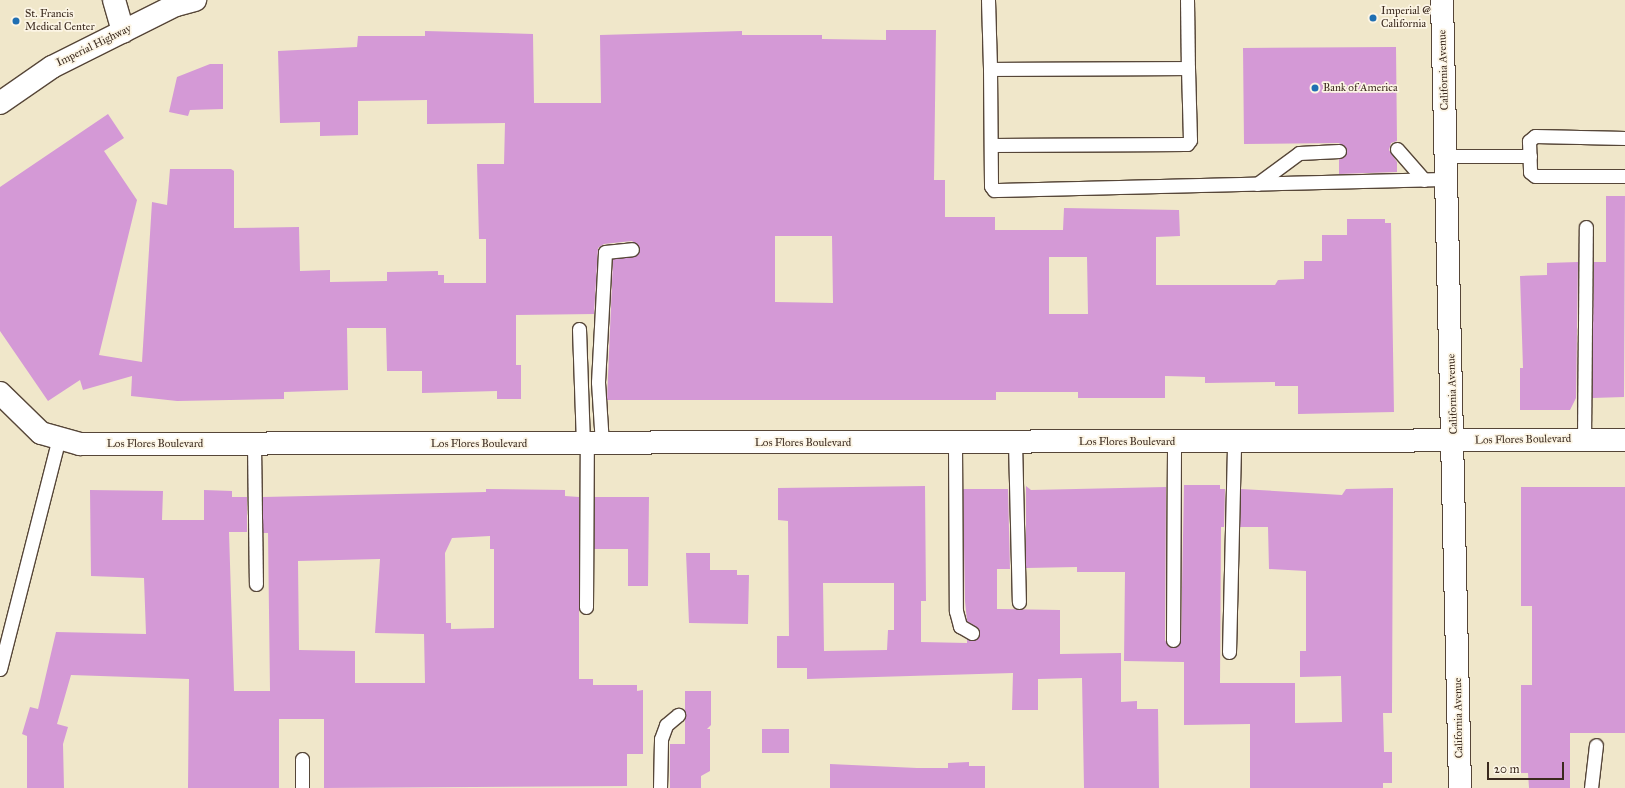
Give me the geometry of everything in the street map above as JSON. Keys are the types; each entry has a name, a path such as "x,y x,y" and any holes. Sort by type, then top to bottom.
{"street":[{"path":"114,0 123,32"},
{"name":"California Avenue","path":"1442,0 1455,441 1460,788"},
{"name":"Imperial Highway","path":"0,103 52,67 190,1"},
{"name":"Los Flores Boulevard","path":"0,393 27,422 58,440 110,445 1625,440"}],"lane":[{"path":"988,0 991,186 997,192 1447,179"},
{"path":"991,145 1187,144 1190,140 1187,0"},
{"path":"990,69 1188,68"},
{"path":"1625,138 1534,136 1529,141 1530,172 1535,176 1625,176"},
{"path":"1397,150 1424,180"},
{"path":"1257,184 1299,153 1339,151"},
{"path":"1446,156 1530,156"},
{"path":"1584,440 1586,227"},
{"path":"586,607 591,443 598,382 605,252 632,249"},
{"path":"579,329 591,443"},
{"path":"0,669 58,440"},
{"path":"955,442 956,611 960,626 972,633"},
{"path":"1016,442 1019,602"},
{"path":"1173,640 1174,442"},
{"path":"1229,652 1234,442"},
{"path":"254,444 256,584"},
{"path":"660,788 661,739 666,725 678,715"},
{"path":"1591,788 1596,745"},
{"path":"302,759 302,788"}],"building":[{"path":"886,30 936,30 934,180 945,180 945,217 995,217 995,230 1063,230 1064,208 1179,210 1180,236 1156,237 1156,285 1275,285 1278,280 1304,279 1304,261 1322,261 1322,235 1347,235 1347,219 1385,219 1385,223 1391,223 1394,412 1298,414 1298,386 1275,386 1275,382 1205,383 1205,377 1165,376 1165,398 1078,398 1078,392 996,392 996,400 607,400 613,259 637,255 640,248 632,241 604,244 598,248 594,314 516,315 516,365 521,365 521,399 497,399 497,391 422,393 422,371 387,371 386,328 347,328 348,390 284,392 284,399 177,401 131,396 132,376 83,390 80,380 48,401 0,331 0,187 108,114 124,138 104,151 137,200 99,355 142,362 152,202 167,205 170,169 231,169 234,171 234,228 299,227 300,271 330,270 330,282 387,281 387,272 438,271 438,275 444,275 444,283 486,283 486,239 479,239 477,164 504,164 505,123 427,124 427,100 358,101 358,135 320,136 320,122 280,123 278,51 357,47 358,36 425,36 425,31 533,34 534,103 601,103 600,35 742,31 742,35 822,35 822,39 886,40","holes":["775,236 832,236 833,303 775,302","1049,257 1087,257 1088,314 1049,314"]},
{"path":"1396,47 1397,141 1391,143 1389,150 1397,162 1397,172 1339,174 1339,159 1347,151 1339,143 1244,144 1243,48"},
{"path":"210,64 223,64 223,109 190,110 188,116 169,112 177,77"},
{"path":"1606,196 1625,196 1624,397 1592,398 1594,262 1606,262"},
{"path":"1578,262 1576,398 1570,410 1520,410 1520,368 1523,368 1520,276 1547,275 1547,263"},
{"path":"1184,485 1220,485 1220,489 1225,489 1224,527 1221,527 1220,683 1295,683 1295,723 1342,722 1341,676 1300,677 1300,651 1306,651 1306,571 1269,569 1268,527 1240,527 1241,489 1342,495 1346,489 1393,488 1392,713 1383,713 1384,752 1392,752 1392,783 1383,783 1383,788 1250,788 1250,724 1184,725 1184,662 1124,661 1125,572 1077,572 1077,567 1026,568 1026,486 1031,490 1166,487 1165,640 1169,647 1177,647 1181,640"},
{"path":"925,486 926,601 921,601 921,642 967,643 967,639 979,637 979,629 967,621 965,601 963,489 1008,489 1010,569 997,569 997,609 1060,610 1060,654 1121,653 1121,702 1137,701 1137,709 1158,709 1159,788 1084,788 1082,678 1038,679 1038,710 1012,710 1013,673 807,679 807,668 777,668 777,636 789,636 788,521 778,520 778,488","holes":["823,583 894,583 894,630 888,630 887,650 824,651"]},
{"path":"1521,487 1625,487 1625,733 1570,733 1570,788 1529,788 1528,773 1521,773 1521,685 1532,685 1532,606 1521,606"},
{"path":"486,489 565,490 565,496 579,497 579,679 593,679 593,685 637,685 637,691 643,690 643,754 627,754 627,786 324,788 324,719 279,719 279,788 188,788 189,679 71,675 57,724 68,727 63,744 64,788 27,788 27,736 22,734 30,707 38,709 56,632 146,634 144,578 91,576 90,490 163,491 162,520 204,520 204,490 232,491 232,497 247,497 247,532 229,532 234,691 270,691 268,533 263,533 263,497 486,492","holes":["490,536 490,549 494,549 494,628 451,629 451,623 446,623 445,553 452,538","380,559 375,633 424,634 425,683 355,683 355,651 299,650 298,561"]},
{"path":"595,497 649,497 648,586 628,586 628,549 594,549"},
{"path":"686,553 710,553 710,570 737,570 737,575 749,575 748,624 689,623"},
{"path":"685,691 711,691 711,725 707,729 710,729 710,771 701,776 701,788 670,788 670,744 685,744"},
{"path":"762,729 789,729 789,753 762,753"},
{"path":"969,762 969,766 985,766 985,788 830,788 830,764 948,768 948,763"}],"place":[{"name":"Imperial @ California","path":"1373,18"},
{"name":"St. Francis Medical Center","path":"16,21"},
{"name":"Bank of America","path":"1315,88"}]}
